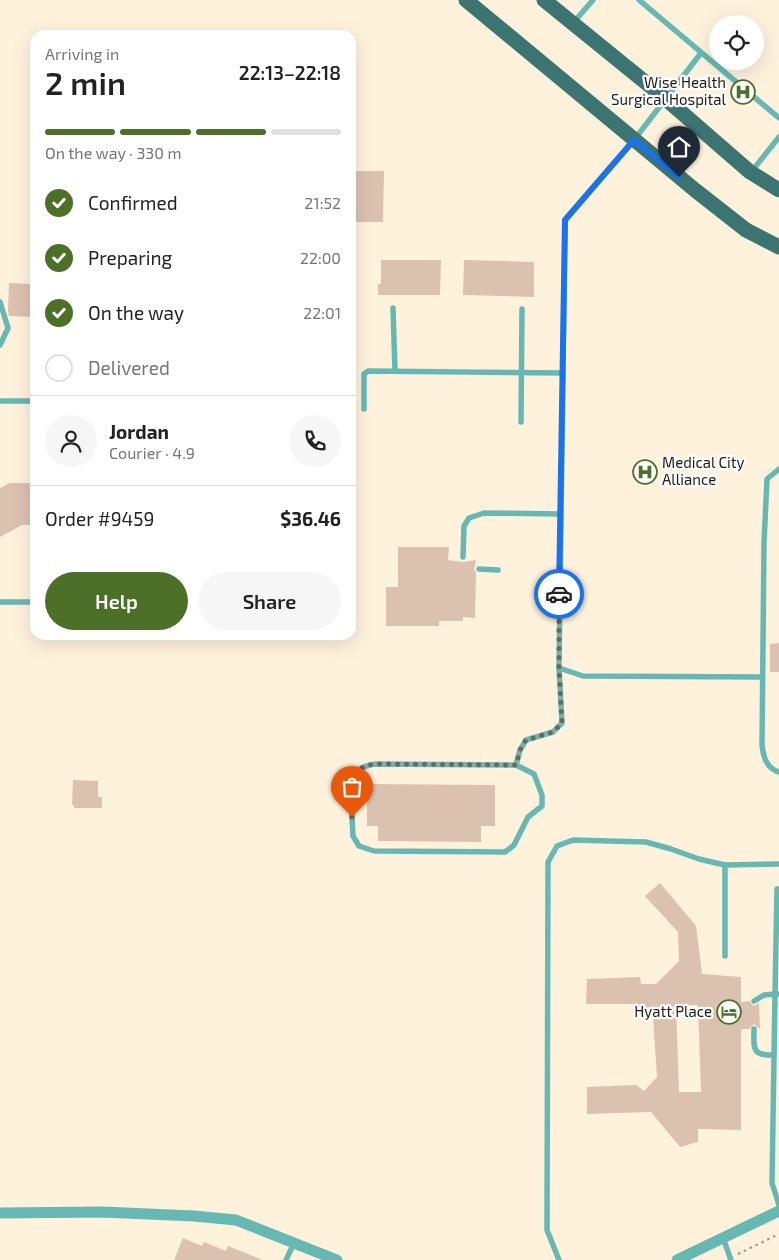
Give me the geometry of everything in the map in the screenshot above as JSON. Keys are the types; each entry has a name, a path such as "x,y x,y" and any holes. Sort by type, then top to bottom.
{"main road":[{"path":"466,0 694,190 746,230 779,247"},
{"path":"544,0 666,99 750,172 779,190"}],"street":[{"path":"678,1260 779,1211"},
{"path":"0,1213 102,1212 236,1220 294,1243 314,1256 337,1260"}],"lane":[{"path":"573,23 593,0"},
{"path":"639,0 779,118"},
{"path":"516,765 520,750 526,740 553,732 562,723 559,668 565,220 634,140 701,53"},
{"path":"750,172 779,137"},
{"path":"0,302 8,328 0,345"},
{"path":"394,308 395,372"},
{"path":"521,422 522,309"},
{"path":"364,409 364,374 368,371 562,374"},
{"path":"0,401 30,401"},
{"path":"779,469 767,479 762,677 763,757 774,771 779,772"},
{"path":"463,557 464,526 469,518 484,513 560,514"},
{"path":"479,569 498,570"},
{"path":"0,602 30,602"},
{"path":"559,668 583,676 762,677"},
{"path":"375,764 516,765 534,774 542,795 542,806 528,817 514,845 505,852 374,851 359,846 353,836 350,780 355,772 364,766 375,764"},
{"path":"559,1260 547,1230 548,862 557,846 573,840 646,842 671,848 699,859 726,865 779,864"},
{"path":"726,865 726,956"},
{"path":"779,889 776,889 777,994 774,1055 776,1124 772,1183 779,1206"},
{"path":"754,1001 764,995 777,994"},
{"path":"754,1029 754,1048 757,1053 763,1056 774,1055"},
{"path":"723,1238 731,1259"},
{"path":"286,1260 294,1243"}],"path":[{"path":"731,1259 779,1234"}],"building":[{"path":"356,171 384,171 383,222 356,222"},
{"path":"381,260 441,260 440,295 378,295 378,284 381,284"},
{"path":"464,260 534,262 534,297 463,295"},
{"path":"9,283 30,284 30,317 9,316"},
{"path":"10,483 30,483 30,525 22,525 0,537 0,488"},
{"path":"398,547 449,547 448,560 463,562 476,560 474,569 476,572 475,618 463,617 463,621 439,621 439,626 386,626 386,587 398,587"},
{"path":"779,643 779,672 770,672 770,644"},
{"path":"73,780 98,781 98,797 102,797 102,808 74,808 74,805 72,805"},
{"path":"367,784 495,785 495,826 481,826 481,842 378,841 378,826 367,826"},
{"name":"Hyatt Place","path":"660,883 696,926 702,974 741,977 741,1002 749,1001 754,1006 759,1003 760,1029 754,1024 749,1029 741,1029 741,1130 698,1129 698,1142 680,1147 651,1112 587,1114 587,1087 636,1085 644,1091 657,1077 653,1017 635,1004 586,1004 587,979 640,977 641,984 656,984 679,961 678,932 645,896","holes":["698,1005 701,1092 679,1092 676,1006"]},
{"path":"183,1238 202,1246 204,1242 226,1251 228,1246 263,1260 174,1260"}],"way so far":[{"path":"352,817 350,780 355,772 364,766 375,764 516,765 520,750 526,740 553,732 562,723 559,668 559,594"}],"place":[{"name":"Wise Health Surgical Hospital","path":"743,92"},
{"name":"Medical City Alliance","path":"645,472"},
{"name":"Hyatt Place","path":"729,1012"}],"route":[{"path":"559,594 565,220 634,140 679,177"}]}
